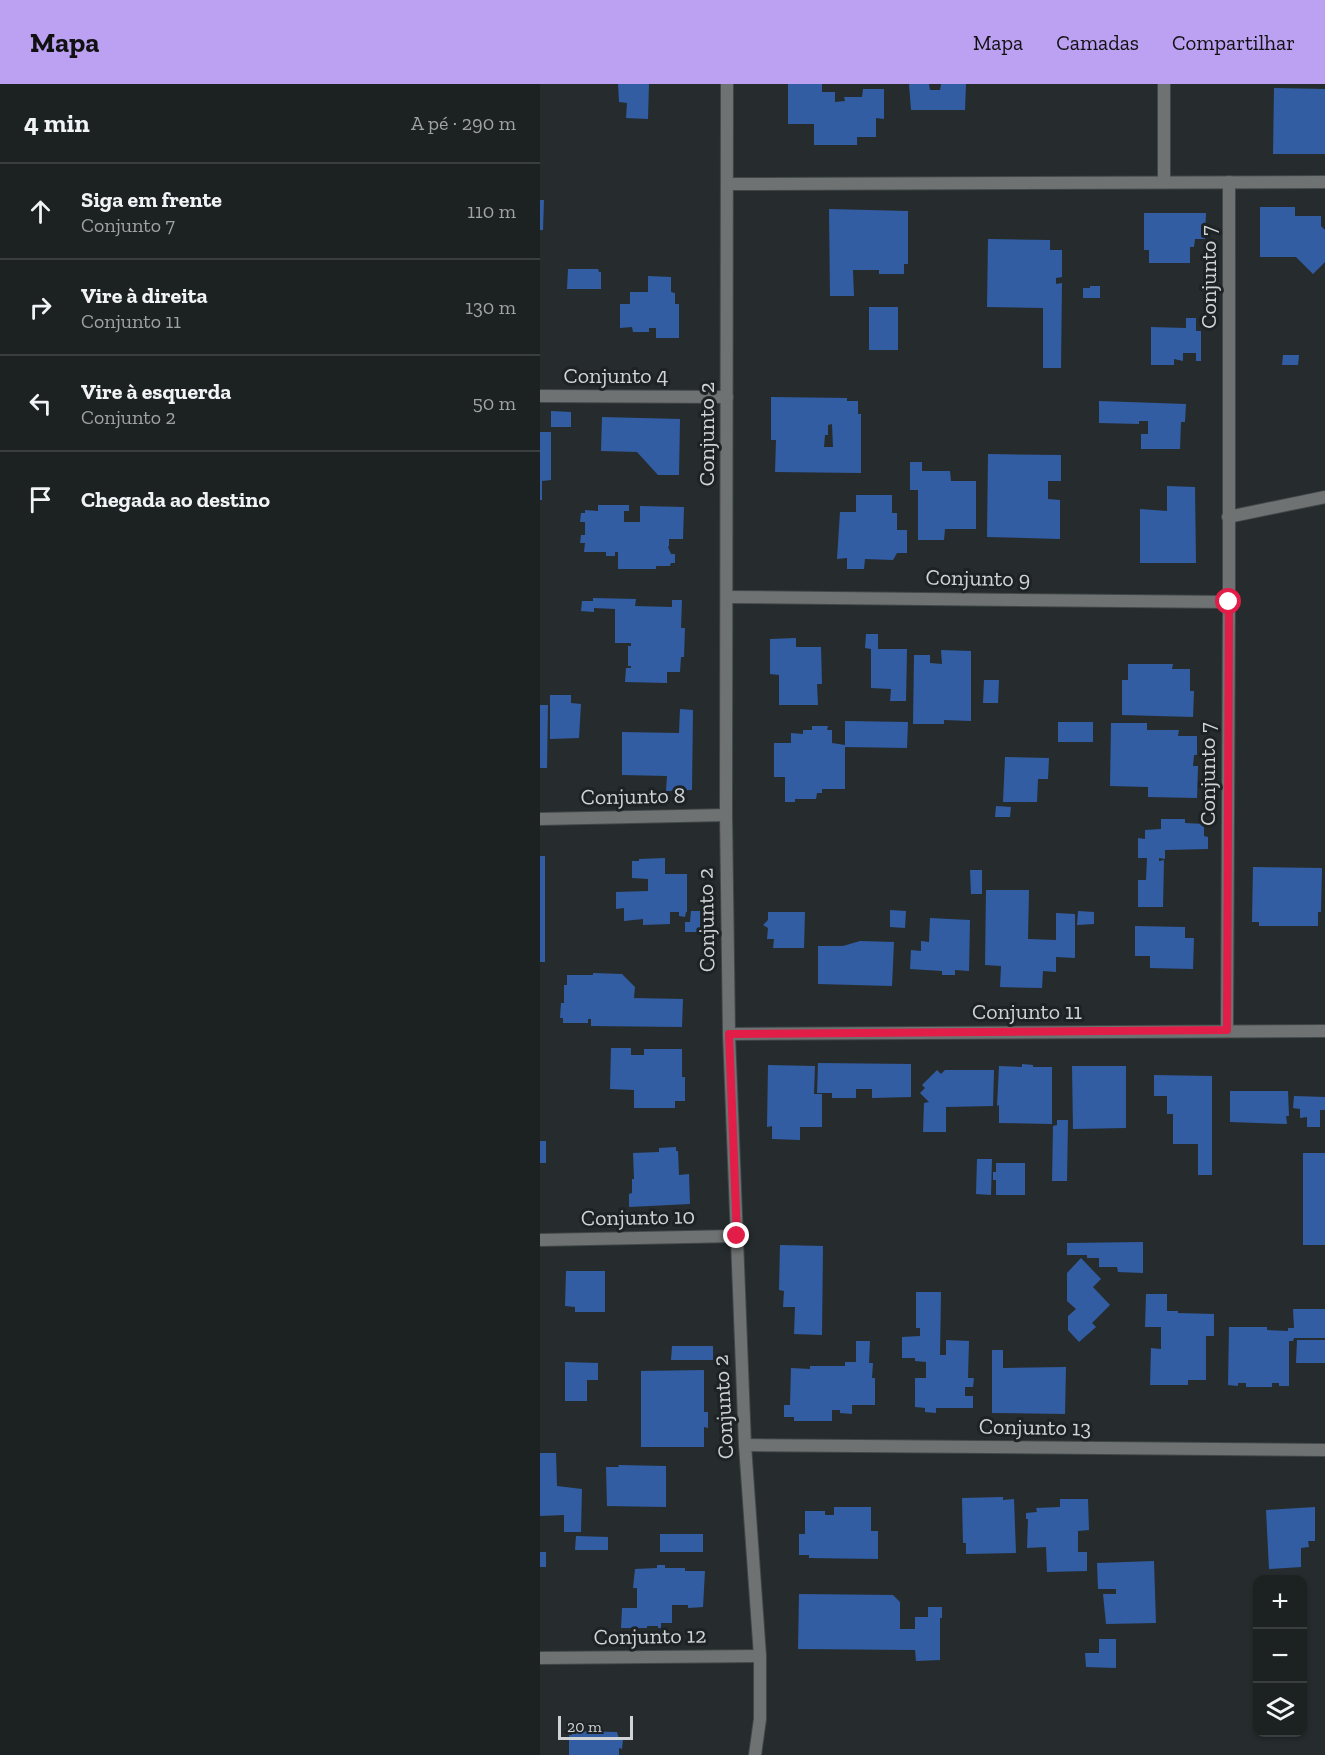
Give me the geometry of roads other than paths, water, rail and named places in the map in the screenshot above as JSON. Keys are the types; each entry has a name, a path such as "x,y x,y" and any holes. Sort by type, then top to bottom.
{"street":[{"name":"Conjunto 2","path":"727,84 726,815 729,1034 746,1445 760,1656 760,1719 755,1755"},
{"path":"1164,84 1164,182"},
{"name":"Conjunto 7","path":"1227,1030 1229,182"},
{"path":"727,184 1325,182"},
{"name":"Conjunto 4","path":"540,396 727,397"},
{"path":"1228,517 1325,497"},
{"name":"Conjunto 9","path":"727,597 1229,602"},
{"name":"Conjunto 8","path":"540,819 726,815"},
{"name":"Conjunto 11","path":"729,1034 1325,1031"},
{"name":"Conjunto 10","path":"540,1240 737,1236"},
{"name":"Conjunto 13","path":"746,1445 1325,1450"},
{"name":"Conjunto 12","path":"540,1658 760,1656"}]}
